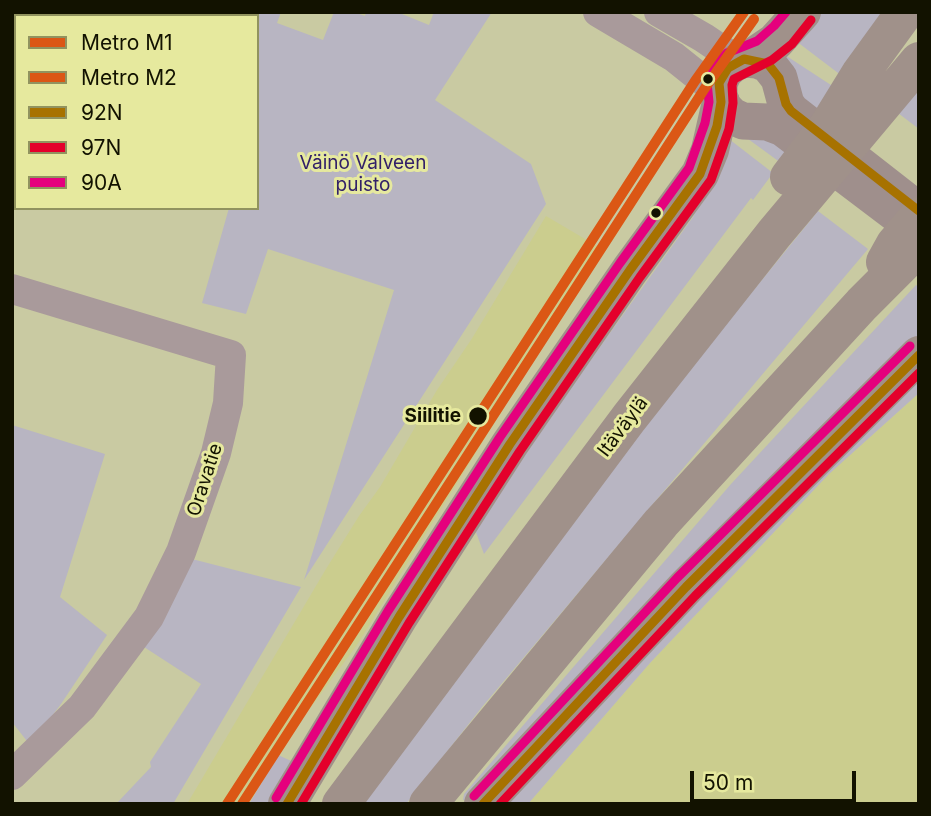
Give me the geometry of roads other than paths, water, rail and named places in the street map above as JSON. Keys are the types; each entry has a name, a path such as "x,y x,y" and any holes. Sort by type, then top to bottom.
{"highway":[{"path":"744,60 775,42 802,12"},
{"path":"765,228 875,52 905,12"},
{"path":"765,228 912,68"},
{"path":"287,804 399,617 510,444 700,174 710,150 720,97"},
{"path":"862,304 895,244 919,214"},
{"name":"Itäväylä","path":"341,804 604,451 695,334 765,228"},
{"path":"428,804 661,523 862,304 919,247"},
{"path":"483,804 686,587 919,355"}],"main road":[{"path":"919,214 791,111 781,91 779,78 772,68 762,61 744,60 724,72 719,83 720,97 732,116 743,121 767,122 783,128 919,231"}],"street":[{"path":"598,12 674,57 720,97"},
{"path":"659,12 744,60"},
{"name":"Oravatie","path":"12,289 231,355 228,402 216,453 181,552 149,617 82,706 12,775"}],"metro line":[{"name":"M1","path":"227,804 695,81 744,12"},
{"name":"M2","path":"242,804 705,88 754,19"}],"place":[{"name":"Siilitie","path":"478,416"}],"park label":[{"name":"Väinö Valveen puisto","path":"363,174"}]}
